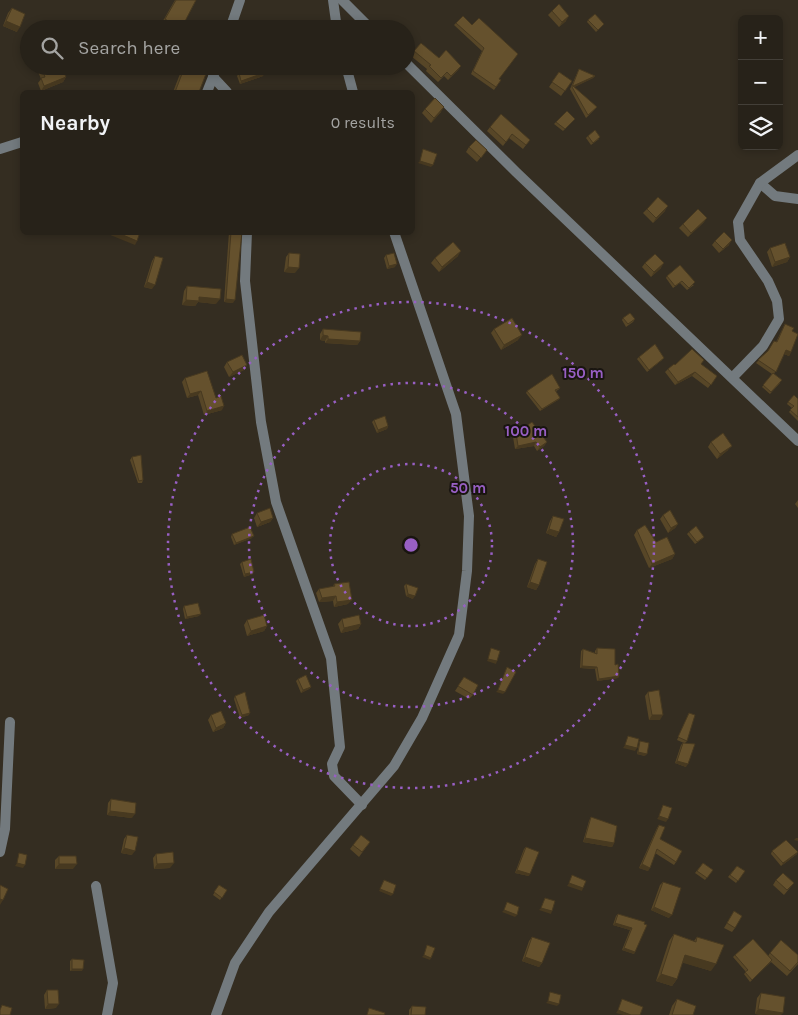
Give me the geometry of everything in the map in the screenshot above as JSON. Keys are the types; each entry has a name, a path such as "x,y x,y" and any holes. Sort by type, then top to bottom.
{"street":[{"path":"233,20 240,0"},
{"path":"333,0 336,20"},
{"path":"342,0 362,20"},
{"path":"415,72 516,172 798,441"},
{"path":"348,75 352,90"},
{"path":"208,90 213,77 226,90"},
{"path":"0,150 20,143"},
{"path":"733,377 763,346 779,320 778,301 768,281 740,240 738,222 760,183 798,155"},
{"path":"760,183 774,196 798,198"},
{"path":"247,235 245,281 261,422 276,502 331,658 340,747 332,764 334,776 362,805"},
{"path":"216,1015 235,963 269,912 394,766 422,718 460,635 467,571 469,516 456,414 395,235"},
{"path":"0,852 5,829 10,722"},
{"path":"96,886 112,983 107,1015"}],"building":[{"path":"176,0 196,0 186,20 165,19"},
{"path":"559,4 569,16 562,22 552,11"},
{"path":"12,8 25,14 23,20 20,20 20,27 6,21"},
{"path":"595,14 604,24 598,30 588,20"},
{"path":"463,16 472,25 479,18 518,54 499,79 501,80 496,87 473,71 484,48 456,23"},
{"path":"421,43 439,58 446,50 461,66 451,76 447,72 441,78 415,50"},
{"path":"579,69 595,76 573,86 597,107 588,115 572,87"},
{"path":"559,72 572,81 565,91 552,82"},
{"path":"44,75 65,75 66,77 44,86 41,78 45,77"},
{"path":"182,75 206,75 200,90 176,90"},
{"path":"240,75 258,75 241,81"},
{"path":"435,98 444,107 434,118 425,109"},
{"path":"567,111 575,119 565,129 556,122"},
{"path":"501,114 530,140 526,145 512,134 506,142 490,127"},
{"path":"595,130 600,137 593,143 588,136"},
{"path":"476,140 487,150 481,158 469,147"},
{"path":"423,149 437,154 433,165 420,161"},
{"path":"658,197 668,206 656,218 647,209"},
{"path":"698,209 707,218 691,233 683,224"},
{"path":"724,232 732,240 723,249 715,241"},
{"path":"123,235 139,235 137,241"},
{"path":"231,235 242,235 235,300 226,299"},
{"path":"453,242 461,251 442,267 435,258"},
{"path":"785,243 790,257 775,262 770,248"},
{"path":"289,253 300,254 299,268 288,267"},
{"path":"394,253 397,264 389,266 386,255"},
{"path":"655,254 664,263 654,272 645,263"},
{"path":"155,256 163,258 155,285 147,282"},
{"path":"680,265 695,282 689,288 682,281 675,286 667,276"},
{"path":"187,286 221,289 220,299 199,297 199,301 186,300"},
{"path":"630,313 635,319 628,324 623,318"},
{"path":"512,318 522,335 504,345 494,329"},
{"path":"785,324 794,328 792,331 798,334 791,352 786,350 776,372 758,360 768,351 774,341 777,342"},
{"path":"323,329 361,332 360,341 328,339 328,336 323,335"},
{"path":"655,344 664,358 649,370 639,357"},
{"path":"692,349 704,360 701,364 717,376 711,385 695,372 678,382 668,369"},
{"path":"242,355 247,365 233,372 227,362"},
{"path":"207,371 216,398 221,396 224,406 207,411 201,391 190,394 185,378"},
{"path":"773,373 782,380 771,392 763,385"},
{"path":"552,374 560,388 555,390 560,398 542,409 527,391"},
{"path":"794,395 798,399 798,417 790,410 794,406 788,402"},
{"path":"385,416 388,426 378,430 374,420"},
{"path":"532,422 547,442 540,447 536,442 518,446 516,433"},
{"path":"723,433 732,446 720,454 711,442"},
{"path":"141,455 143,480 139,481 132,457"},
{"path":"270,508 273,518 261,522 257,513"},
{"path":"670,510 678,524 671,528 663,515"},
{"path":"553,516 564,519 559,532 549,529"},
{"path":"645,525 656,542 667,537 675,554 652,564 637,530"},
{"path":"696,526 704,537 697,542 689,532"},
{"path":"250,527 254,536 236,543 232,534"},
{"path":"251,559 254,572 245,574 242,562"},
{"path":"538,559 547,562 539,585 530,582"},
{"path":"349,582 352,600 337,602 336,596 322,598 319,589"},
{"path":"406,584 418,588 415,596 408,594"},
{"path":"198,603 201,614 187,617 184,606"},
{"path":"264,615 267,626 251,631 247,620"},
{"path":"359,615 361,624 344,628 342,619"},
{"path":"491,648 500,651 497,661 488,659"},
{"path":"597,648 615,649 615,665 618,664 619,676 599,679 597,667 582,666 583,649 597,654"},
{"path":"507,667 516,672 505,692 498,690"},
{"path":"306,675 311,687 303,690 298,679"},
{"path":"464,677 478,685 473,695 458,686"},
{"path":"659,690 663,715 652,715 648,692"},
{"path":"245,692 250,713 242,715 235,696"},
{"path":"221,711 226,723 216,728 211,715"},
{"path":"689,713 695,715 687,741 678,737"},
{"path":"628,736 639,739 637,748 625,745"},
{"path":"640,741 649,743 647,754 638,752"},
{"path":"683,743 695,744 688,764 677,761"},
{"path":"111,799 136,803 135,814 110,811"},
{"path":"663,805 672,808 668,819 659,816"},
{"path":"591,817 617,826 614,843 585,838"},
{"path":"659,825 665,827 660,839 682,851 676,862 657,849 650,868 642,864"},
{"path":"127,835 138,837 135,851 124,848"},
{"path":"361,835 370,842 362,852 353,845"},
{"path":"786,840 798,852 783,863 772,851"},
{"path":"526,847 539,852 530,874 517,870"},
{"path":"173,852 174,863 157,864 156,854"},
{"path":"19,853 27,855 25,865 17,863"},
{"path":"59,856 76,856 77,864 59,864"},
{"path":"703,863 713,870 707,878 697,871"},
{"path":"737,866 745,871 738,881 730,875"},
{"path":"783,873 794,883 787,890 776,880"},
{"path":"572,875 586,881 583,888 569,883"},
{"path":"384,880 396,885 393,894 380,889"},
{"path":"663,882 681,888 672,915 654,907"},
{"path":"0,885 8,889 3,900 0,899"},
{"path":"219,885 227,890 222,898 214,892"},
{"path":"545,898 555,901 552,911 541,908"},
{"path":"507,902 519,907 517,915 504,910"},
{"path":"734,911 742,916 735,928 727,923"},
{"path":"618,914 645,922 644,924 647,925 635,952 624,948 632,928 615,923"},
{"path":"674,934 696,942 697,937 724,945 716,964 685,955 677,979 661,974"},
{"path":"532,937 550,943 542,963 525,957"},
{"path":"753,939 772,960 752,980 745,972 748,970 735,955"},
{"path":"781,940 798,955 798,962 790,971 770,953"},
{"path":"427,945 435,948 431,958 424,955"},
{"path":"72,959 84,960 83,969 72,969"},
{"path":"47,990 58,990 59,1004 48,1004"},
{"path":"550,992 561,995 559,1004 548,1001"},
{"path":"761,993 785,997 783,1013 758,1009"},
{"path":"622,999 643,1007 640,1015 631,1015 618,1010"},
{"path":"677,999 696,1006 693,1015 672,1015"},
{"path":"2,1005 12,1008 10,1015 0,1015"},
{"path":"412,1006 426,1007 425,1015 411,1015"},
{"path":"369,1008 385,1013 384,1015 367,1015"}]}
